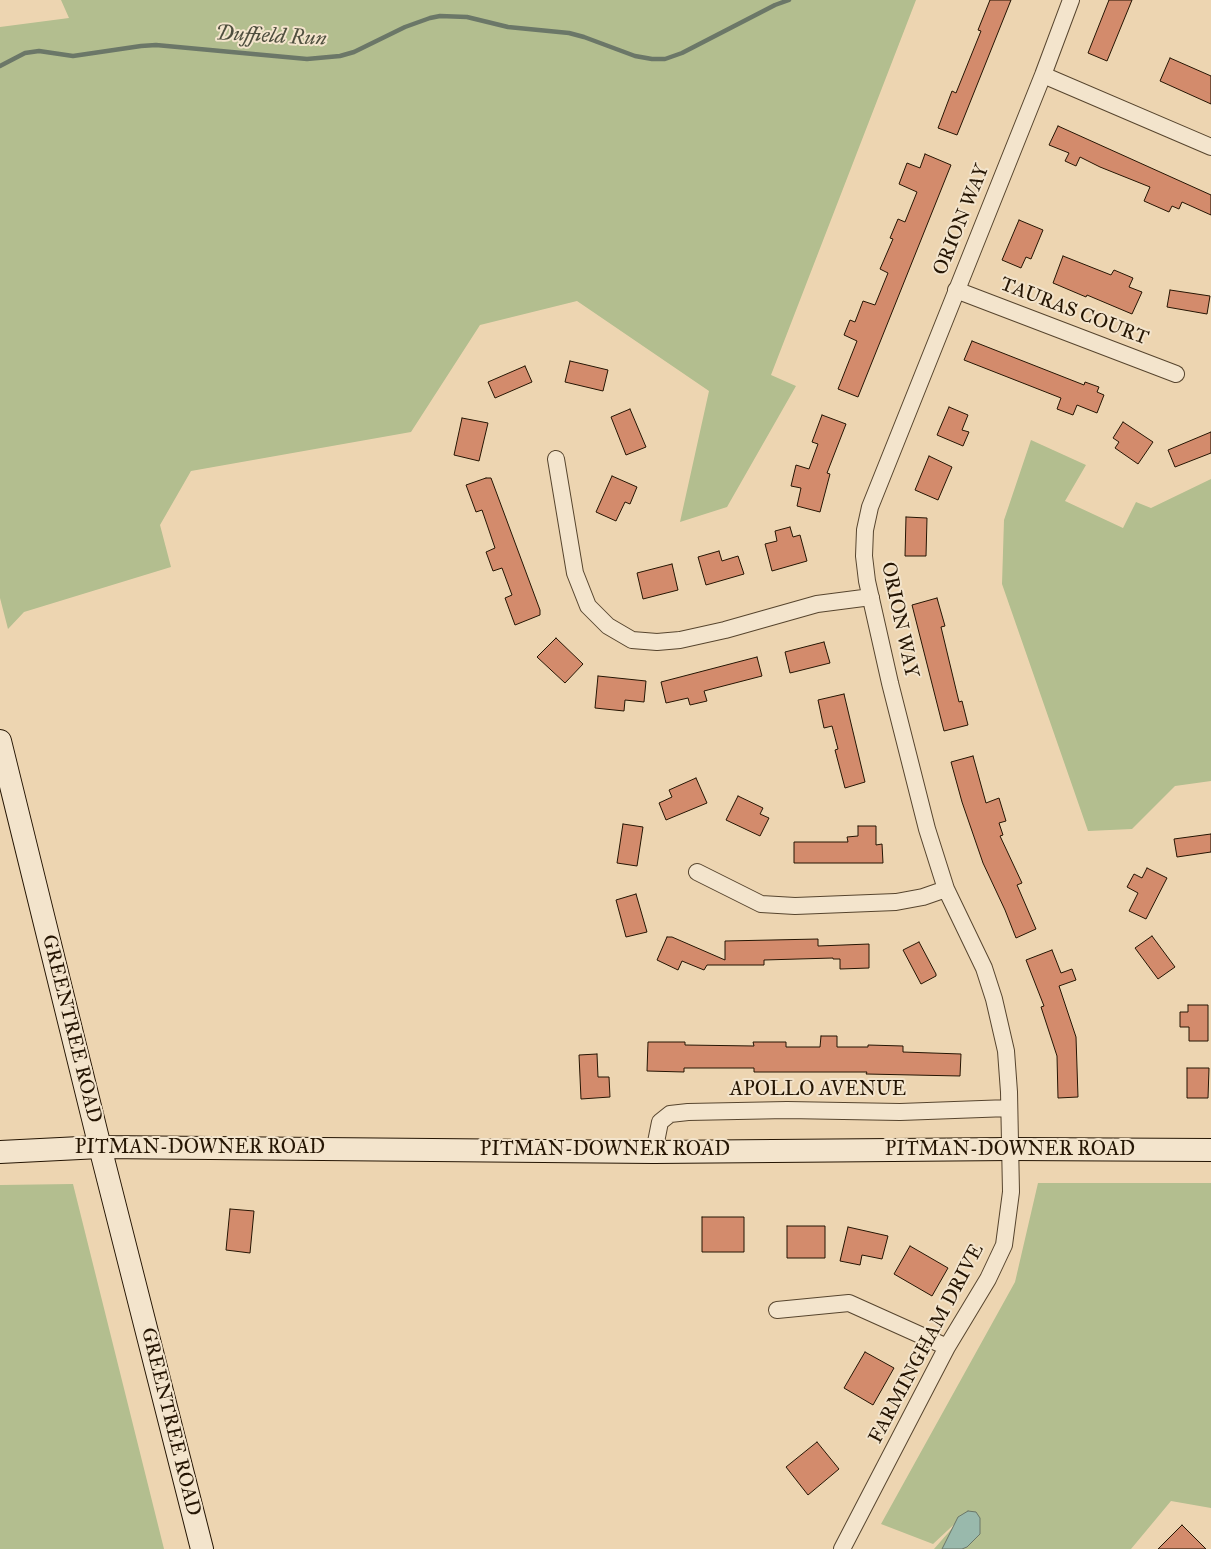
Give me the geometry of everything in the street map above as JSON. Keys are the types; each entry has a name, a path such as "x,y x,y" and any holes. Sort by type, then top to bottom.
{"street":[{"name":"ORION WAY","path":"1011,1149 1006,1051 994,999 984,968 946,889 928,829 890,683 867,581 864,556 865,530 870,507 1043,75 1071,0"},
{"path":"1043,75 1211,147"},
{"name":"TAURAS COURT","path":"956,290 1176,374"},
{"path":"556,459 575,573 588,606 608,626 632,640 657,642 680,640 725,630 818,604 871,597"},
{"name":"GREENTREE ROAD","path":"0,742 202,1549"},
{"path":"698,872 761,904 770,905 795,906 896,902 923,897 946,889"},
{"name":"APOLLO AVENUE","path":"654,1152 660,1122 670,1114 787,1110 900,1112 1009,1108"},
{"name":"PITMAN-DOWNER ROAD","path":"0,1152 100,1147 654,1152 1011,1149 1211,1150"},
{"name":"FARMINGHAM DRIVE","path":"842,1549 948,1347 988,1279 1004,1246 1011,1192 1011,1149"},
{"path":"777,1310 849,1302 948,1347"}],"green space":[{"path":"61,0 916,0 771,375 796,386 727,507 680,522 709,391 577,301 480,325 411,432 191,471 160,525 171,567 24,612 8,629 0,598 0,27 69,18"},
{"path":"1031,440 1086,465 1065,501 1123,528 1136,502 1151,508 1211,479 1211,781 1175,786 1132,829 1088,831 1002,584 1004,520"},
{"path":"1038,1183 1211,1183 1211,1508 1171,1501 1131,1549 934,1549 962,1517 933,1544 881,1524 1015,1282"},
{"path":"73,1184 164,1549 0,1549 0,1185"}],"shaded area":[{"path":"968,1511 976,1512 980,1518 980,1534 967,1547 962,1549 942,1549 958,1517"}],"building":[{"path":"990,0 1011,0 957,135 938,128 952,91 956,93 981,31 978,30"},
{"path":"1109,0 1132,0 1107,61 1088,53"},
{"path":"1170,58 1211,76 1211,104 1160,81"},
{"path":"1058,126 1211,195 1211,215 1182,202 1179,209 1172,206 1169,212 1144,201 1150,187 1080,157 1076,166 1065,161 1069,153 1049,145"},
{"path":"925,154 951,165 858,397 838,389 857,341 844,335 850,320 855,322 863,301 875,305 888,273 880,269 893,239 890,238 898,219 905,222 917,192 899,184 907,163 920,168"},
{"path":"1019,220 1043,230 1031,259 1026,257 1021,268 1002,260"},
{"path":"1063,256 1111,275 1114,270 1133,278 1129,287 1142,292 1132,314 1053,283"},
{"path":"1170,290 1210,296 1207,314 1167,307"},
{"path":"972,341 1084,385 1085,382 1099,387 1097,392 1104,395 1097,413 1077,405 1073,415 1057,409 1061,398 964,360"},
{"path":"570,361 608,370 603,391 565,382"},
{"path":"525,366 532,382 495,398 488,382"},
{"path":"949,407 968,415 962,430 969,432 963,446 937,435"},
{"path":"630,409 646,447 626,455 611,417"},
{"path":"822,415 846,424 827,473 830,474 820,512 797,506 801,488 791,486 796,465 809,469 818,444 812,442"},
{"path":"462,418 488,423 479,461 454,455"},
{"path":"1123,422 1153,442 1138,464 1115,448 1119,442 1113,438"},
{"path":"1211,432 1211,453 1175,467 1168,450"},
{"path":"929,456 952,467 938,500 915,490"},
{"path":"612,476 637,487 630,504 625,502 616,521 596,512"},
{"path":"491,478 540,610 540,615 515,625 505,598 512,595 502,568 493,571 486,552 495,548 482,510 476,512 466,485"},
{"path":"906,517 927,518 926,556 905,556"},
{"path":"790,527 793,537 800,535 807,561 772,571 765,544 777,541 775,531"},
{"path":"719,551 722,561 738,556 744,574 706,585 698,557"},
{"path":"672,564 678,590 643,599 637,573"},
{"path":"937,598 945,626 941,627 959,702 962,701 968,725 944,731 912,605"},
{"path":"556,638 583,664 565,683 537,657"},
{"path":"824,642 830,663 790,673 785,652"},
{"path":"757,657 762,676 704,691 707,701 690,705 688,698 666,703 661,682"},
{"path":"598,676 646,681 644,702 625,700 624,711 595,708"},
{"path":"844,694 865,782 845,788 835,750 838,749 832,726 824,728 818,700"},
{"path":"973,756 986,803 999,798 1006,821 999,823 1003,835 1000,836 1022,883 1017,885 1036,929 1016,938 983,863 962,802 951,762"},
{"path":"696,778 707,803 666,820 659,803 672,797 669,790"},
{"path":"738,796 763,808 760,814 769,818 760,836 726,820"},
{"path":"623,824 643,827 637,866 617,863"},
{"path":"858,826 876,826 876,845 882,844 883,863 794,863 794,842 848,842 847,837 858,836"},
{"path":"1211,834 1211,852 1177,857 1174,839"},
{"path":"1147,868 1167,878 1146,919 1129,911 1138,893 1127,887 1134,874 1142,878"},
{"path":"636,894 647,932 626,937 616,900"},
{"path":"1152,936 1175,967 1158,979 1135,948"},
{"path":"667,937 672,937 725,960 725,941 818,939 818,946 869,944 869,968 840,969 840,959 833,958 764,960 764,965 707,965 704,970 682,961 678,970 657,960"},
{"path":"919,942 936,974 936,976 921,984 903,950"},
{"path":"1052,950 1061,973 1072,969 1076,980 1059,986 1076,1037 1078,1097 1058,1098 1057,1056 1041,1007 1044,1006 1026,960"},
{"path":"1188,1005 1208,1005 1208,1041 1189,1041 1189,1027 1180,1027 1180,1012 1188,1012"},
{"path":"821,1036 837,1036 837,1047 868,1047 868,1045 903,1046 903,1052 961,1054 960,1076 866,1074 867,1072 754,1072 754,1068 684,1068 684,1072 647,1071 648,1042 685,1042 685,1045 754,1046 753,1042 786,1042 786,1047 820,1047"},
{"path":"597,1054 598,1077 609,1077 610,1097 581,1099 579,1055"},
{"path":"1187,1068 1209,1068 1208,1098 1187,1098"},
{"path":"230,1209 254,1211 250,1253 226,1250"},
{"path":"702,1217 744,1217 744,1252 702,1252"},
{"path":"787,1226 825,1226 825,1258 787,1258"},
{"path":"848,1227 888,1236 882,1259 862,1255 860,1265 840,1261"},
{"path":"910,1246 948,1268 932,1296 894,1274"},
{"path":"865,1352 894,1368 873,1405 844,1388"},
{"path":"817,1442 839,1469 808,1495 786,1467"},
{"path":"1182,1525 1206,1549 1158,1549"}],"waterway":[{"name":"Duffield Run","path":"0,66 25,53 39,51 73,56 156,45 307,59 340,56 354,52 405,27 440,16 467,17 508,27 569,33 635,56 665,59 682,53 775,5 789,0"}]}
